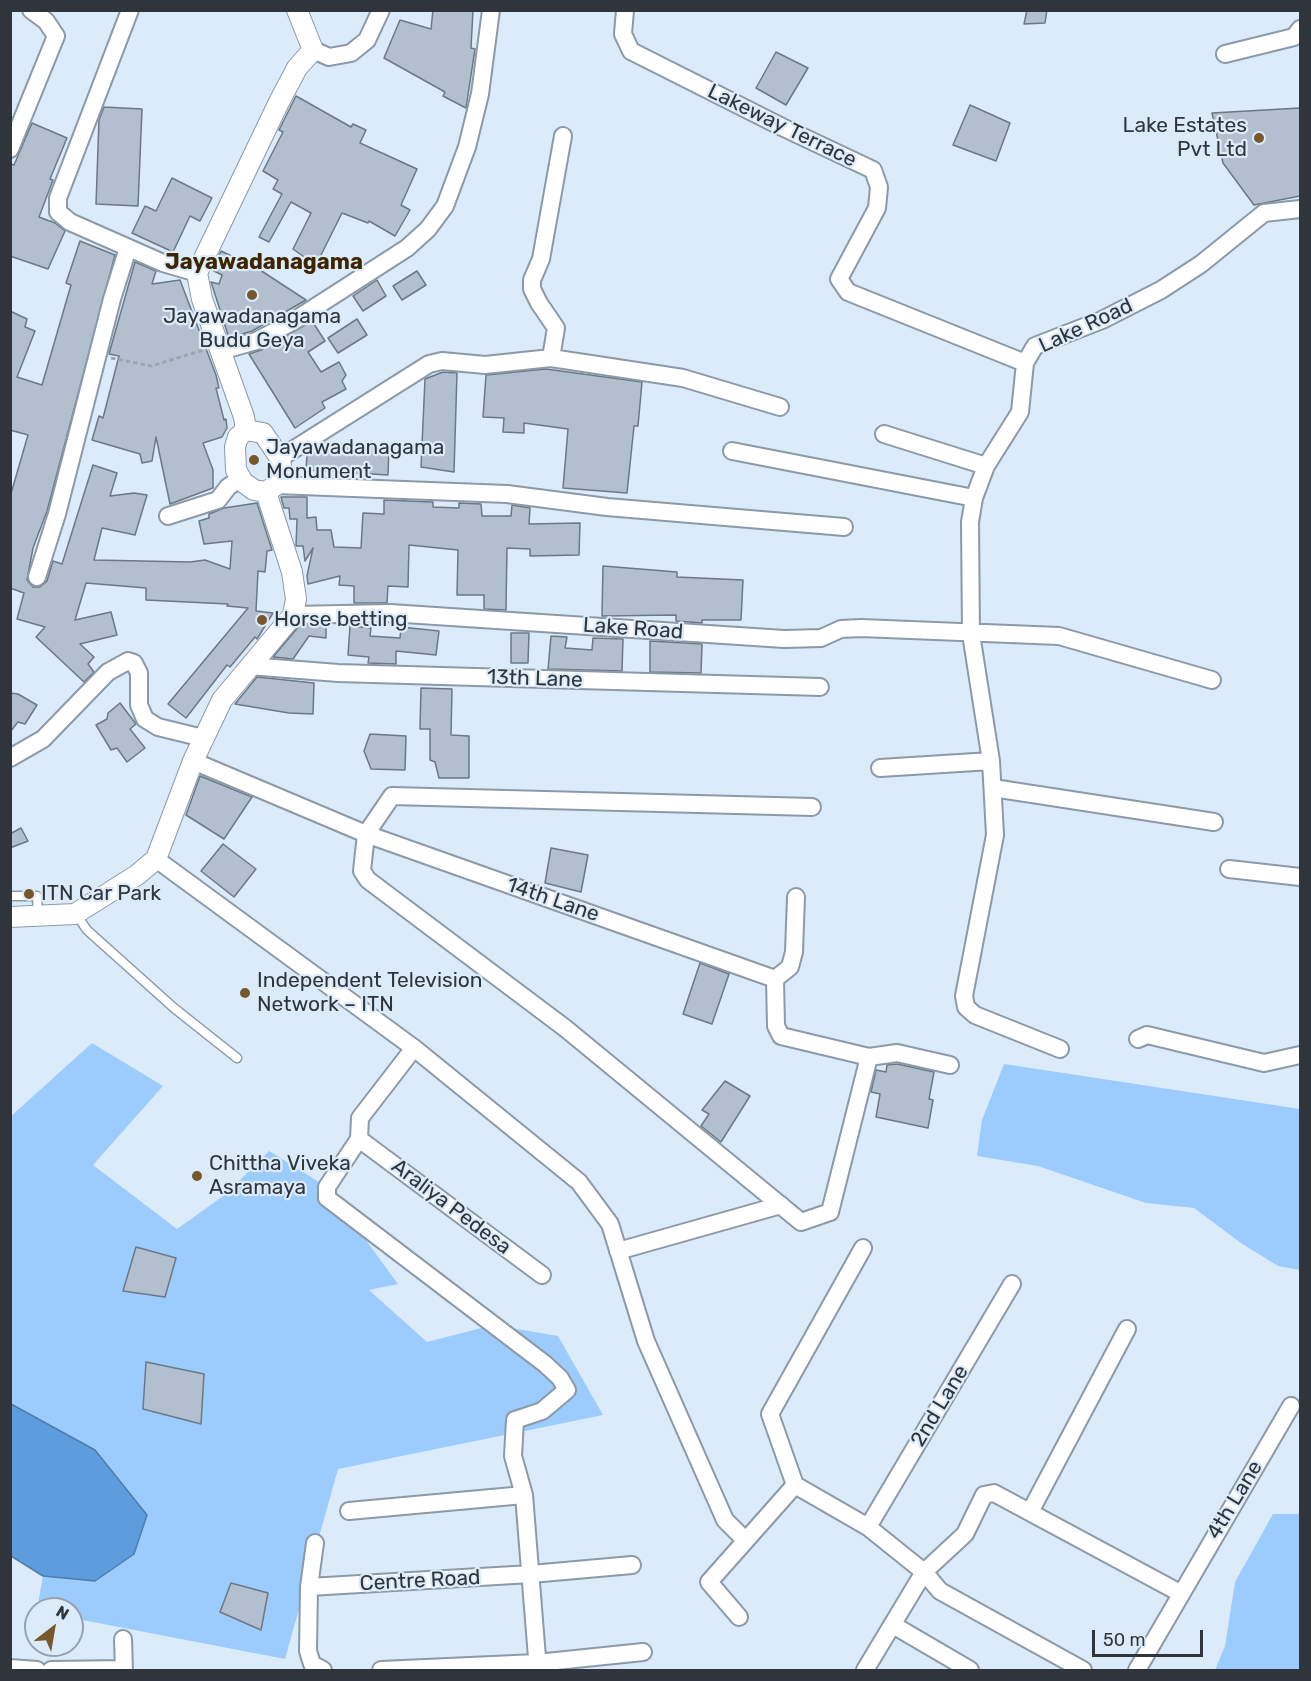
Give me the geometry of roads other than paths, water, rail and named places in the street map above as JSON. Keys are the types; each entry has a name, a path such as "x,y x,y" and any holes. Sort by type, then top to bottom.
{"street":[{"path":"10,149 56,36 46,21 31,10"},
{"path":"130,10 58,198 58,212 70,222 162,263 197,273"},
{"path":"297,10 313,50 329,57 351,53 367,40 381,10"},
{"path":"220,349 256,341 292,322 406,248 428,229 445,206 467,147 480,94 491,10"},
{"name":"Lakeway Terrace","path":"625,10 623,34 631,51 782,128 873,170 879,187 877,208 839,279 849,292 1025,363"},
{"path":"1225,54 1294,37 1300,29"},
{"path":"246,430 244,417 199,290 197,273 279,102 297,68 313,50"},
{"path":"551,358 556,328 532,289 532,280 541,259 563,136"},
{"name":"Lake Road","path":"1060,1049 975,1015 966,1007 966,983 995,835 991,761 971,634 970,522 974,498 986,466 1020,412 1025,363 1035,346 1102,320 1161,290 1201,264 1264,213 1300,209"},
{"path":"37,577 57,514 128,248"},
{"path":"280,458 429,364 442,361 485,365 551,358 683,378 780,407"},
{"path":"246,430 263,433 280,458 282,473 271,488"},
{"path":"246,430 238,437 233,459 241,478 254,490 271,488 507,494 607,507 844,527"},
{"path":"884,434 986,466"},
{"path":"732,451 974,498"},
{"path":"168,516 218,500 241,478"},
{"path":"10,917 75,914 130,880 156,859 193,760 222,700 293,615 296,599 292,572 271,488"},
{"name":"Lake Road","path":"293,615 390,613 784,639 821,638 841,629 861,628 971,634"},
{"path":"971,634 1059,636 1212,680"},
{"path":"10,758 43,739 108,672 128,661 134,663 140,672 139,705 145,719 158,727 203,738"},
{"name":"13th Lane","path":"249,666 338,673 820,687"},
{"name":"14th Lane","path":"193,760 366,834 775,979"},
{"path":"880,768 991,761"},
{"path":"993,788 1214,822"},
{"path":"812,807 392,796 366,834 362,871 368,880 565,1028 801,1222 830,1212 869,1057"},
{"path":"156,859 414,1048 579,1182 610,1224 646,1341 725,1520 745,1540"},
{"path":"1229,869 1300,877"},
{"path":"796,897 794,952 790,967 775,979 776,1026 781,1036 869,1057 897,1053 950,1065"},
{"path":"1138,1039 1147,1035 1263,1062 1300,1055"},
{"path":"414,1048 360,1118 359,1139 327,1187 327,1198 560,1378 567,1390 542,1411 515,1420 513,1456 524,1495 538,1667"},
{"name":"Araliya Pedesa","path":"359,1139 542,1275"},
{"path":"618,1251 781,1205"},
{"path":"863,1248 770,1414 795,1485 868,1527 924,1572 940,1591 1083,1671"},
{"name":"2nd Lane","path":"868,1527 1012,1284"},
{"path":"1030,1512 1127,1329"},
{"name":"4th Lane","path":"1137,1671 1180,1593 1291,1406"},
{"path":"739,1617 709,1582 795,1485"},
{"path":"865,1671 924,1572 965,1534 984,1495 994,1493 1180,1593"},
{"path":"349,1511 524,1495"},
{"path":"315,1543 309,1587 308,1651 312,1665 323,1671"},
{"name":"Centre Road","path":"309,1587 531,1574 632,1565"},
{"path":"893,1625 970,1671"},
{"path":"51,1671 124,1670 123,1639"},
{"path":"381,1671 538,1667 643,1652"},
{"path":"10,1668 37,1671"}],"lane":[{"path":"10,896 37,896 38,916"},
{"path":"75,914 87,930 174,1008 237,1058"}],"place":[{"name":"Lake Estates Pvt Ltd","path":"1259,138"},
{"name":"Jayawadanagama Budu Geya","path":"252,295"},
{"name":"Jayawadanagama Monument","path":"254,460"},
{"name":"Horse betting","path":"262,620"},
{"name":"ITN Car Park","path":"29,894"},
{"name":"Independent Television Network – ITN","path":"245,993"},
{"name":"Chittha Viveka Asramaya","path":"197,1176"}],"district":[{"name":"Jayawadanagama","path":"264,263"}]}
